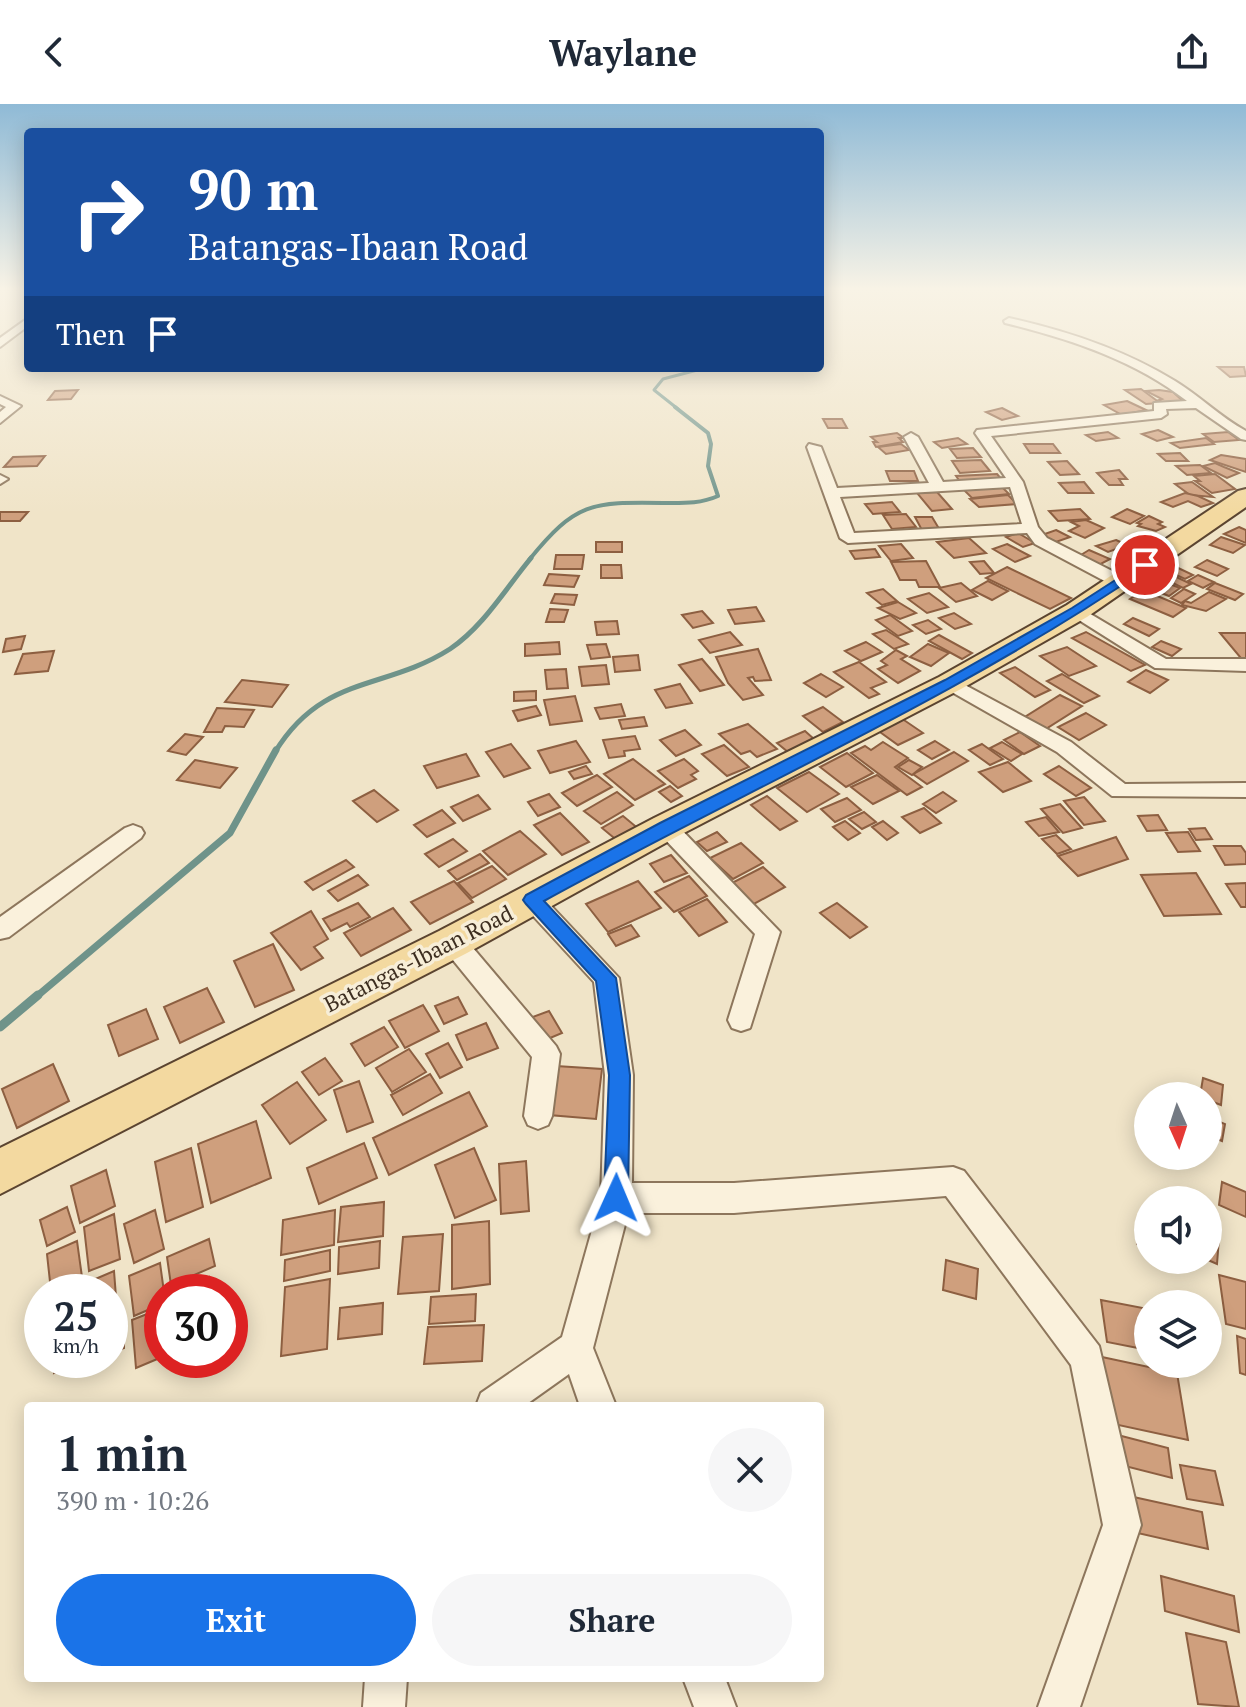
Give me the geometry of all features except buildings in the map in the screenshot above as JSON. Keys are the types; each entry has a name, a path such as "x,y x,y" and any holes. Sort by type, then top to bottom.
{"main road":[{"name":"Batangas-Ibaan Road","path":"0,1172 453,942 666,827 950,683 1077,611 1246,496"}],"street":[{"path":"1136,365 1173,385 1223,424 1246,436"},
{"path":"0,400 15,406 0,419"},
{"path":"1120,582 1041,541 1031,528 1016,482 982,433 1161,414 1158,406 1196,404"},
{"path":"911,437 938,487"},
{"path":"814,447 848,538 1031,528"},
{"path":"831,493 1016,482"},
{"path":"1077,611 1162,664 1246,665"},
{"path":"950,683 1064,747 1120,791 1246,790"},
{"path":"666,827 768,932 741,1020"},
{"path":"0,930 133,833"},
{"path":"532,900 606,978 619,1075 616,1198 576,1348 596,1402"},
{"path":"453,942 546,1054 538,1116"},
{"path":"616,1198 734,1198 953,1181 1087,1358 1122,1525 1059,1707"},
{"path":"500,1402 576,1348"},
{"path":"384,1707 386,1682"},
{"path":"706,1682 715,1707"}],"waterway":[{"path":"678,409 654,390 663,379 690,372"},
{"path":"529,560 560,526 587,509 618,503 691,502 718,496 708,466 711,444 708,433 675,407"},
{"path":"275,752 294,727 313,709 334,696 426,662 462,640 484,618 531,558"},
{"path":"36,997 230,833 276,750"},
{"path":"0,1027 38,995"}],"route":[{"path":"616,1198 619,1075 606,978 532,900 666,827 950,683 1077,611 1145,565"}]}
